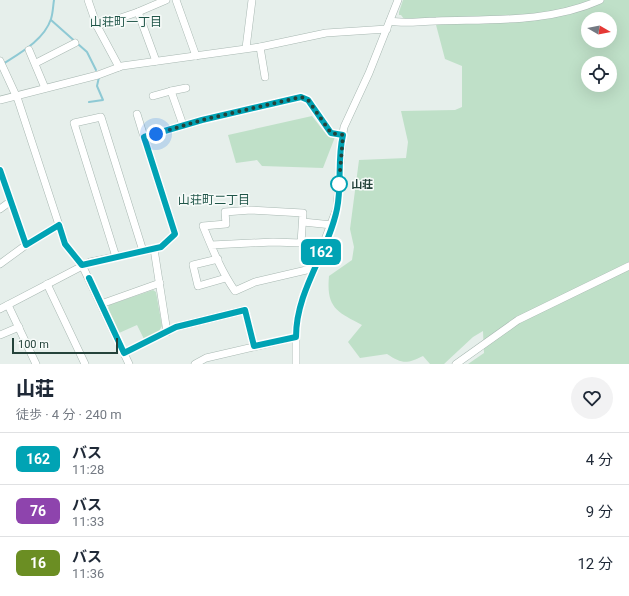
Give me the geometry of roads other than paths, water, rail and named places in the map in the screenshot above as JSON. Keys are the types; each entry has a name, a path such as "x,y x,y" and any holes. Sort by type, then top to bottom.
{"street":[{"path":"88,0 97,26 119,67"},
{"path":"97,26 138,12 166,0"},
{"path":"176,0 196,56"},
{"path":"246,48 252,0"},
{"path":"296,364 296,337 301,303 332,225 337,208 343,135 398,0"},
{"path":"390,21 409,22 498,19 561,13 600,0"},
{"path":"138,12 156,61"},
{"path":"0,100 98,75 119,67 260,47 326,33 387,29"},
{"path":"36,63 75,43"},
{"path":"260,47 265,77"},
{"path":"29,50 36,63 45,88"},
{"path":"1,63 16,96 65,244 82,265 129,364"},
{"path":"153,96 186,88"},
{"path":"171,91 183,125"},
{"path":"144,137 183,125 301,97 314,102 331,133 343,135"},
{"path":"0,309 82,265 161,247 175,234 137,114"},
{"path":"116,257 74,123 101,117 143,251"},
{"path":"151,157 158,154"},
{"path":"0,170 26,245"},
{"path":"0,209 11,201"},
{"path":"166,207 174,205"},
{"path":"211,245 273,242 300,243 304,213 251,210 225,212 226,224 203,226 211,245 218,259 226,278 235,290 255,282 315,268"},
{"path":"303,222 332,225"},
{"path":"0,264 26,245 59,225"},
{"path":"154,249 167,332"},
{"path":"218,259 193,265 198,286 226,278"},
{"path":"456,364 518,320 629,266"},
{"path":"101,304 160,283"},
{"path":"47,284 85,364"},
{"path":"8,305 36,364"},
{"path":"124,353 176,327 245,310 254,346"},
{"path":"0,335 19,327"},
{"path":"195,364 206,358 296,337"}],"waterway":[{"path":"3,64 31,45 48,27 53,12 54,0"},
{"path":"51,20 87,52 96,70"},
{"path":"89,102 103,100 97,86 99,77"}],"place":[{"name":"山荘","path":"339,184"}],"district":[{"name":"山荘町一丁目","path":"126,22"},
{"name":"山荘町二丁目","path":"214,200"}]}
